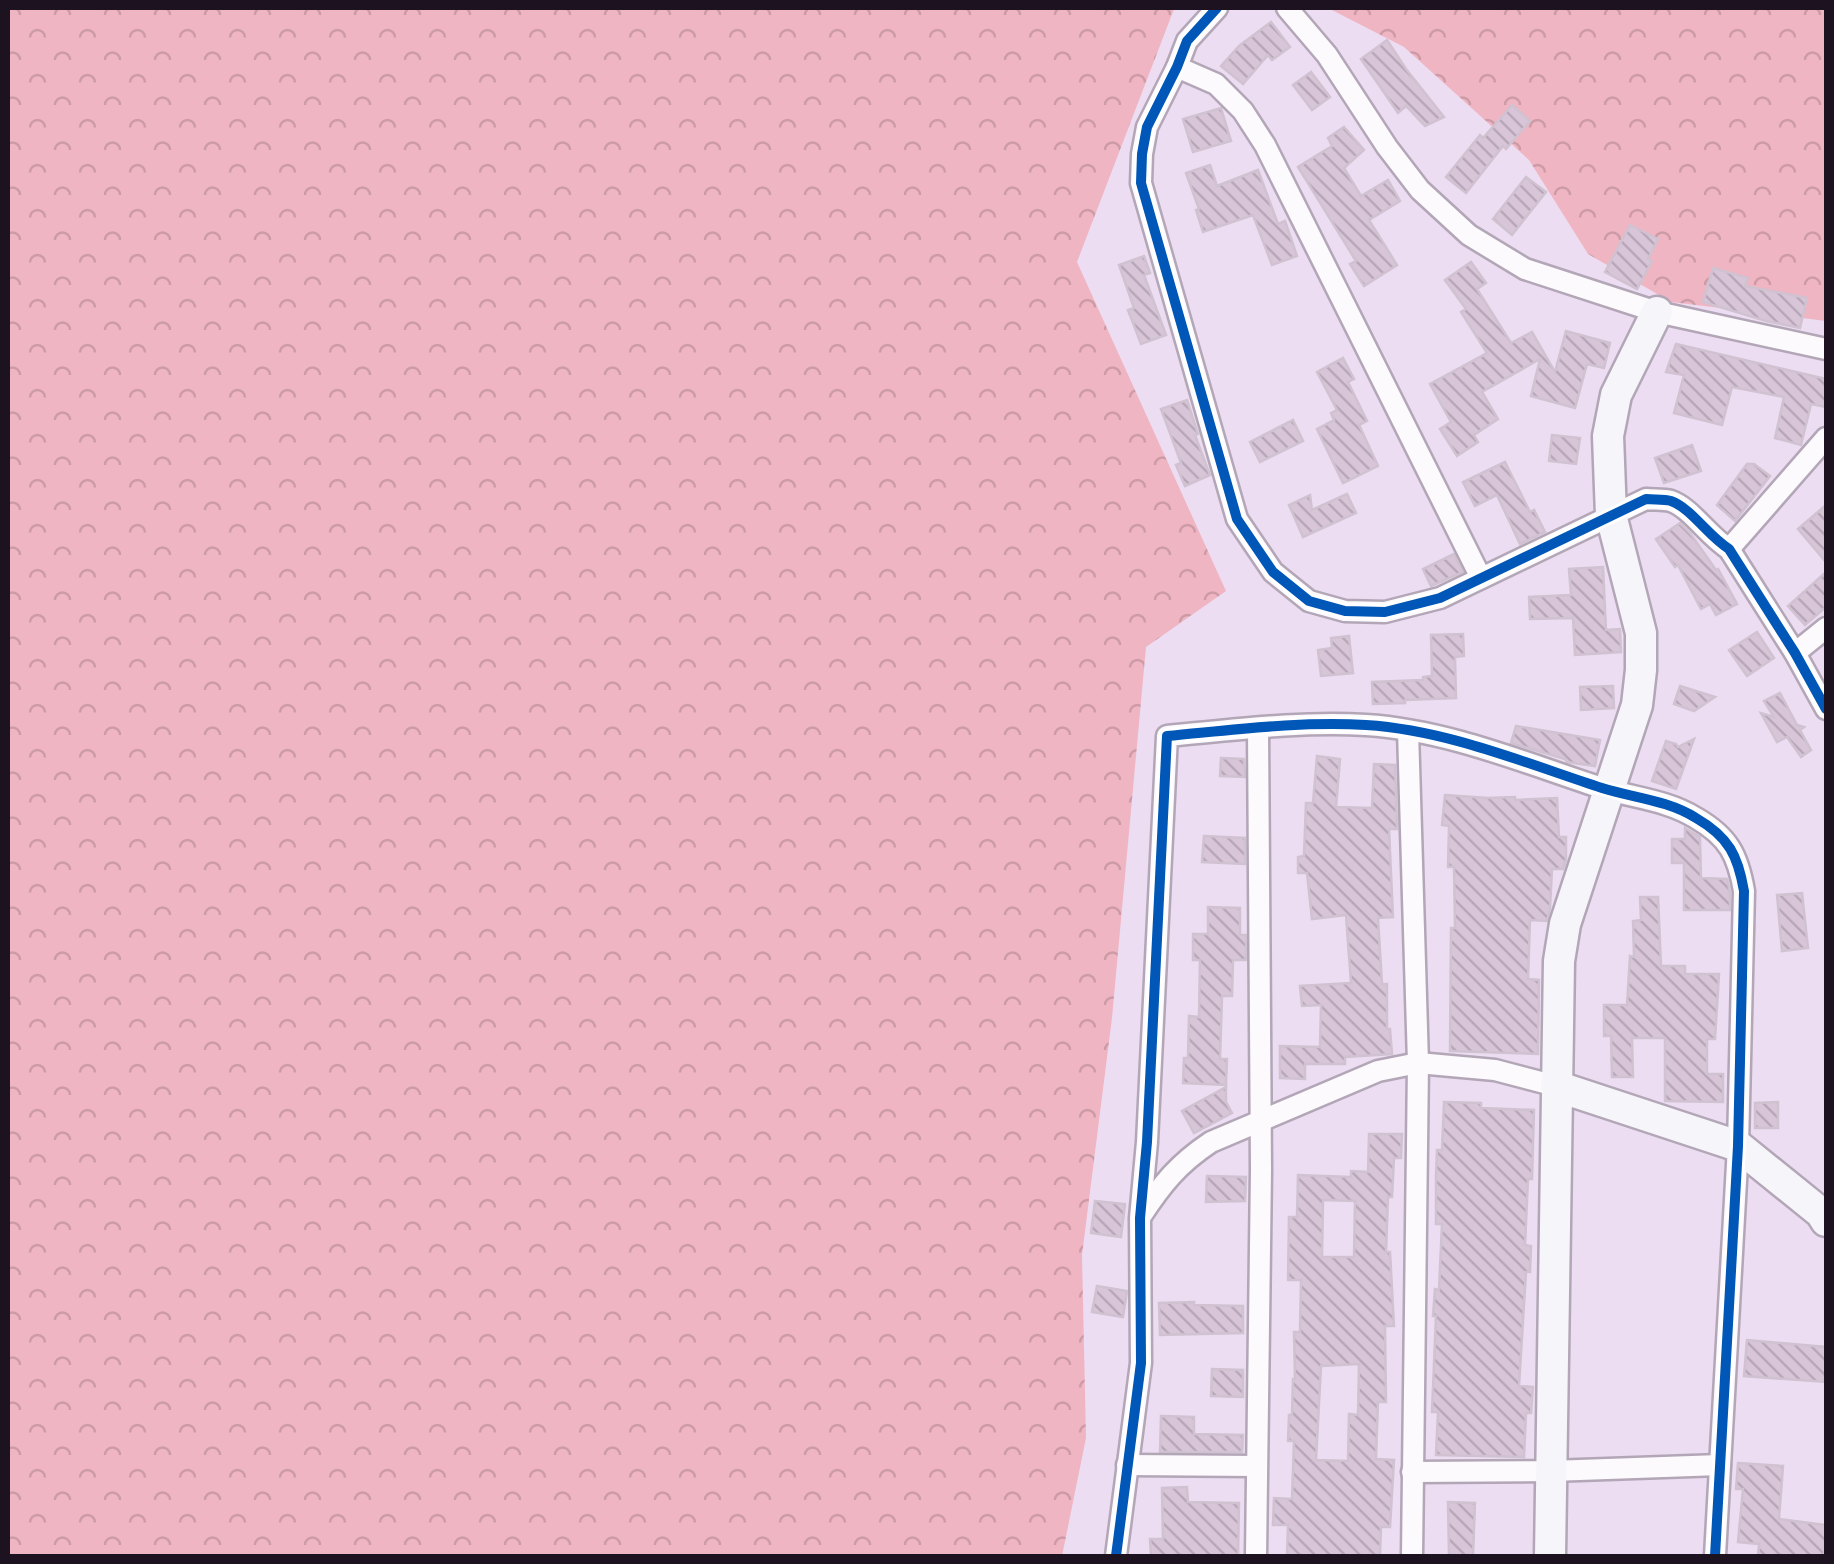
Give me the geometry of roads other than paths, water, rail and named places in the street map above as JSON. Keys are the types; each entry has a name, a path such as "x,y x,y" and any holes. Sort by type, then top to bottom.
{"street":[{"path":"1217,8 1188,41 1147,127 1141,183 1237,519 1273,572 1309,601 1345,611 1385,612 1440,598 1646,499 1669,500 1730,549 1826,709"},
{"path":"1287,8 1327,55 1420,190 1469,235 1525,270 1657,312 1826,349"},
{"path":"1177,68 1216,84 1243,111 1264,145 1481,578"},
{"path":"1550,1556 1558,975 1565,924 1637,705 1642,632 1611,516 1608,436 1616,395 1657,312"},
{"path":"1730,549 1826,438"},
{"path":"1795,653 1826,628"},
{"path":"1116,1556 1141,1363 1140,1218 1168,736 1366,725 1480,747 1608,790 1659,801 1697,818 1725,841 1739,863 1744,892 1738,1146 1714,1556"},
{"path":"1256,1556 1261,1123 1258,728"},
{"path":"1408,731 1418,1062 1412,1556"},
{"path":"1140,1218 1163,1182 1186,1158 1212,1142 1378,1071 1418,1062 1495,1070 1556,1086 1738,1146 1826,1221"},
{"path":"1127,1465 1256,1466"},
{"path":"1412,1472 1720,1465"}]}
